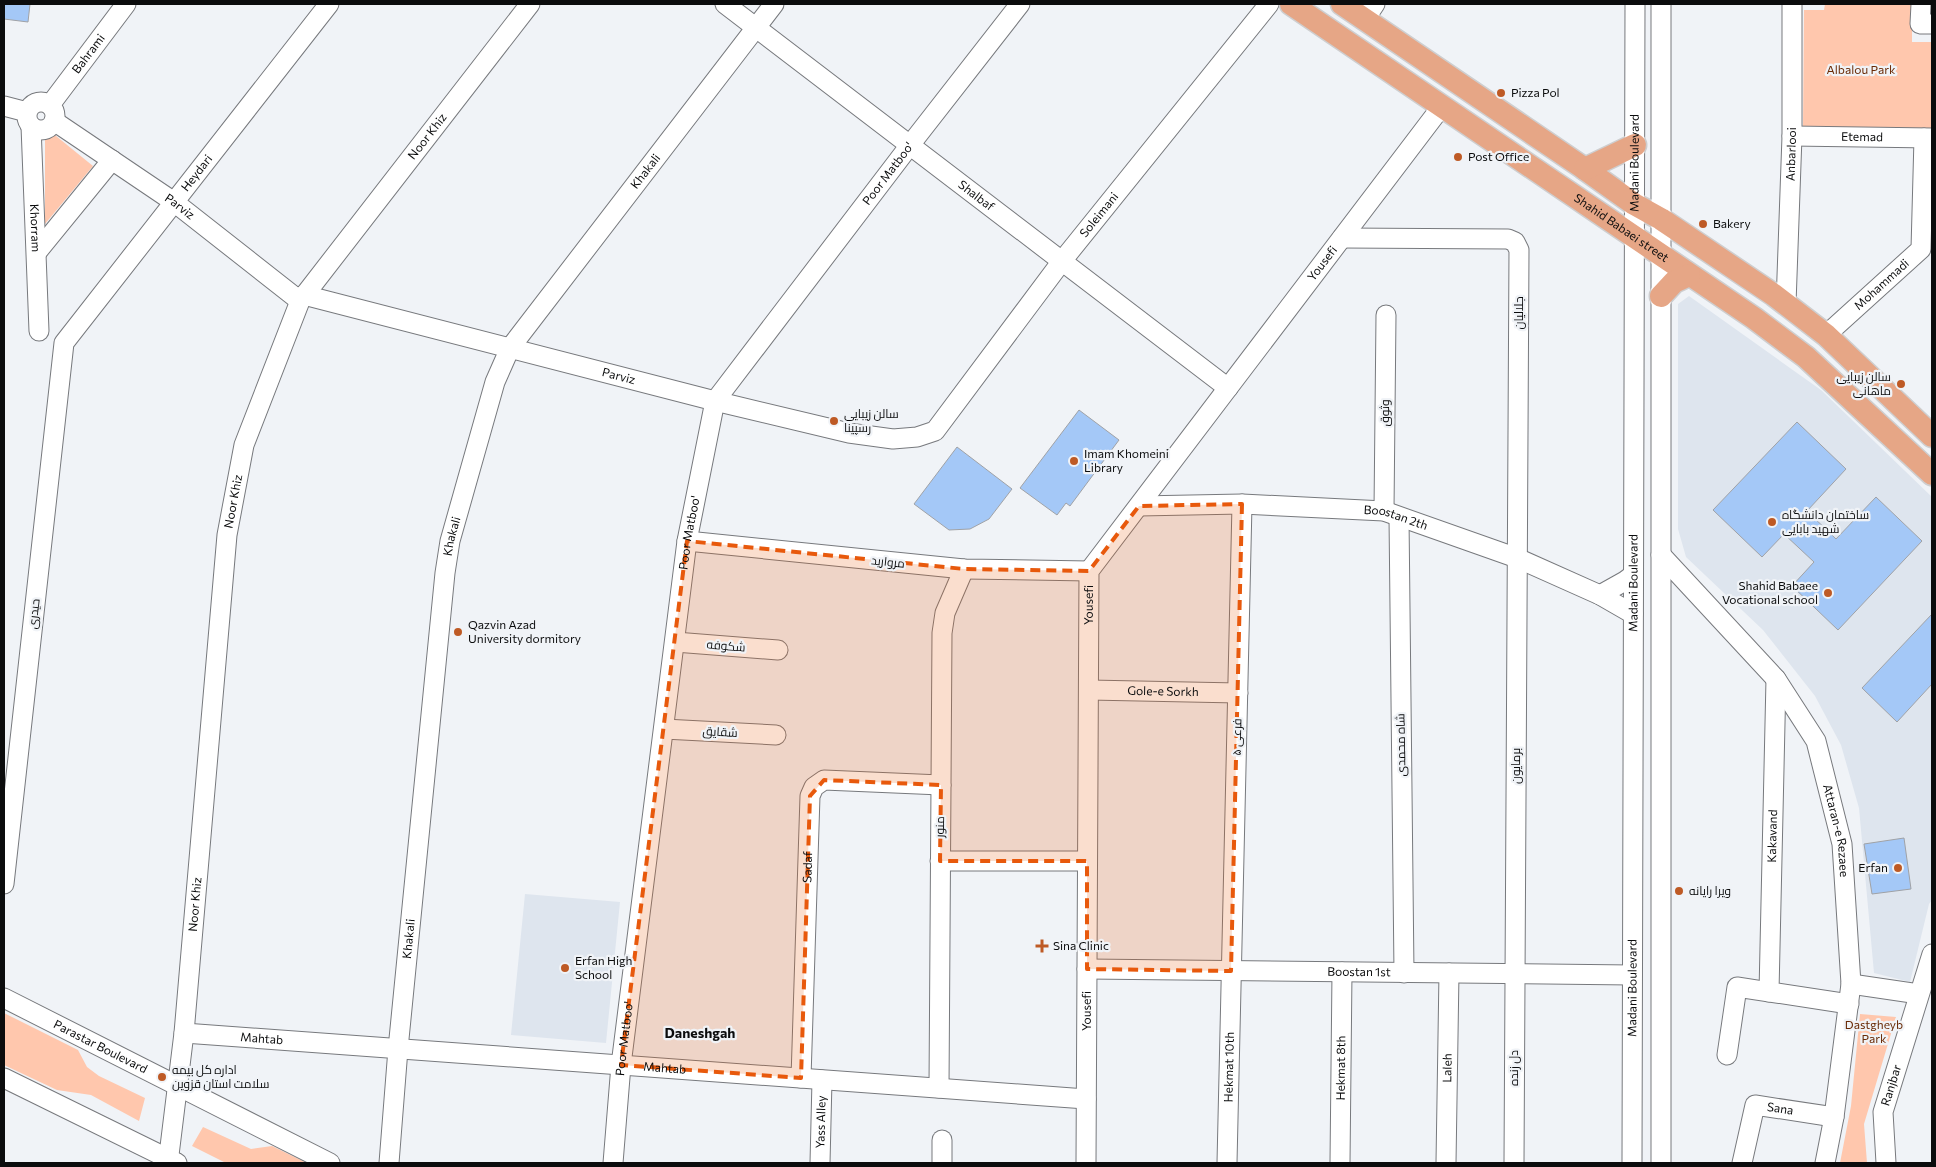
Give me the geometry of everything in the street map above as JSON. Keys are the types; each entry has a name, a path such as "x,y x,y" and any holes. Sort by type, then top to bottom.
{"main road":[{"name":"Shahid Babaei street","path":"1291,4 1754,318 1806,357 1932,474"},
{"path":"1342,4 1370,12 1634,204 1662,219 1786,304 1826,335 1932,436"},
{"path":"1585,168 1635,145"},
{"path":"1661,296 1674,282 1689,274"}],"street":[{"name":"Bahrami","path":"52,113 126,4"},
{"name":"Heydari","path":"4,884 64,343 329,4"},
{"name":"Noor Khiz","path":"171,1162 227,535 244,445 302,298 530,4"},
{"name":"Shalbaf","path":"725,4 1228,388"},
{"name":"Khakali","path":"389,1163 398,1048 446,565 450,541 494,382 510,348 774,4"},
{"name":"Poor Matboo'","path":"613,1163 621,1065 688,541 715,401 1020,4"},
{"name":"Soleimani","path":"935,430 1062,262 1269,4"},
{"name":"Madani Boulevard","path":"1632,1163 1635,4"},
{"path":"1661,1163 1662,4"},
{"name":"Anbarlooi","path":"1786,304 1792,136 1792,4"},
{"path":"1921,4 1926,24"},
{"path":"4,106 29,119 36,129 42,130 48,128 52,113 44,102 38,102 33,104 29,119"},
{"path":"1635,104 1653,109 1662,104"},
{"name":"Yousefi","path":"1086,1163 1089,572 1442,106"},
{"name":"Parviz","path":"52,113 112,160 174,202 302,298 849,433 893,439 917,437 935,430"},
{"name":"Khorram","path":"29,119 37,252 39,331"},
{"name":"Etemad","path":"1792,136 1928,138"},
{"name":"Mohammadi","path":"1826,335 1922,249 1928,138"},
{"path":"37,252 112,160"},
{"name":"جلالیان","path":"1342,238 1508,239 1515,242 1519,250 1517,558"},
{"name":"وثوق","path":"1386,315 1391,514"},
{"path":"1634,341 1644,336 1652,336 1661,342"},
{"name":"Boostan 2th","path":"1139,506 1242,504 1391,514 1517,558 1600,595 1633,614"},
{"name":"فرعی ۵","path":"1231,971 1242,504"},
{"name":"شاه محمدی","path":"1391,514 1404,973"},
{"name":"مروارید","path":"688,541 964,569 1089,572"},
{"name":"Attaran-e Rezaee","path":"1661,556 1776,679 1816,741 1842,844 1851,984 1834,1117 1825,1163"},
{"name":"برمایون","path":"1515,974 1517,558"},
{"name":"منور","path":"939,1088 942,633 946,613 964,569"},
{"path":"1600,595 1625,582 1633,575"},
{"path":"1661,614 1668,601 1674,596 1683,595 1704,602"},
{"name":"شکوفه","path":"675,642 778,650"},
{"name":"Kakavand","path":"1769,992 1776,679"},
{"name":"Gole-e Sorkh","path":"1088,690 1238,693"},
{"name":"شقایق","path":"664,729 776,735"},
{"name":"Sadaf","path":"801,1078 810,796 814,787 824,780 941,785"},
{"path":"1633,802 1661,802"},
{"path":"940,861 1088,861"},
{"name":"Ranjbar","path":"1886,1163 1883,1112 1932,954"},
{"name":"Boostan 1st","path":"1087,969 1632,975"},
{"name":"Hekmat 10th","path":"1227,1163 1231,971"},
{"name":"Hekmat 8th","path":"1340,1163 1342,972"},
{"name":"Laleh","path":"1446,1163 1449,973"},
{"name":"دل زنده","path":"1514,1163 1515,974"},
{"path":"1851,984 1919,994"},
{"path":"1727,1055 1737,987 1849,1004"},
{"name":"Parastar Boulevard","path":"4,998 330,1163"},
{"name":"Mahtab","path":"184,1033 1086,1099"},
{"path":"4,1078 171,1162"},
{"name":"Yass Alley","path":"820,1163 822,1080"},
{"name":"Sana","path":"1742,1163 1755,1105 1834,1117"},
{"path":"942,1140 942,1163"}],"highlighted area":[{"path":"1242,504 1231,971 1087,969 1087,861 940,861 941,785 824,780 810,796 801,1078 621,1065 687,541 964,569 1089,571 1139,506"}],"shaded area":[{"name":"Shahid Babaee Vocational school","path":"1689,296 1821,390 1932,497 1932,900 1929,904 1910,982 1874,973 1859,808 1841,745 1815,696 1763,630 1686,557 1678,529 1678,304"},
{"name":"Erfan High School","path":"525,894 620,902 606,1043 511,1035"}],"green space":[{"name":"Albalou Park","path":"1825,4 1912,4 1912,42 1932,42 1932,129 1803,128 1804,10 1824,10"},
{"path":"45,127 93,166 45,224"},
{"path":"4,1013 78,1050 87,1067 99,1076 145,1098 139,1121 91,1095 57,1090 4,1065"},
{"name":"Dastgheyb Park","path":"1860,1014 1896,1017 1864,1124 1867,1163 1840,1163 1851,1106"},
{"path":"203,1127 251,1149 272,1146 307,1163 226,1163 192,1146"}],"building":[{"path":"4,4 30,4 28,22 4,19"},
{"name":"Imam Khomeini Library","path":"1079,410 1119,440 1070,506 1066,503 1057,515 1020,488"},
{"name":"ساختمان دانشگاه شهید بابایی","path":"1797,422 1846,469 1807,511 1836,539 1876,497 1922,541 1838,630 1792,586 1814,562 1784,534 1762,557 1713,510"},
{"path":"957,447 1012,489 989,519 970,529 949,530 914,504"},
{"path":"1932,614 1932,684 1897,722 1862,688"},
{"path":"1904,838 1911,889 1872,894 1864,844"}],"place":[{"name":"Pizza Pol","path":"1501,93"},
{"name":"Post Office","path":"1458,157"},
{"name":"Bakery","path":"1703,224"},
{"name":"سالن زیبایی ماهانی","path":"1901,384"},
{"name":"سالن زیبایی رسپینا","path":"834,421"},
{"name":"Imam Khomeini Library","path":"1074,461"},
{"name":"ساختمان دانشگاه شهید بابایی","path":"1772,522"},
{"name":"Shahid Babaee Vocational school","path":"1828,593"},
{"name":"Qazvin Azad University dormitory","path":"458,632"},
{"name":"Erfan","path":"1898,868"},
{"name":"ویرا رایانه","path":"1679,891"},
{"name":"Sina Clinic","path":"1042,946"},
{"name":"Erfan High School","path":"565,968"},
{"name":"اداره کل بیمه سلامت استان قزوین","path":"162,1077"}],"district":[{"name":"Daneshgah","path":"700,1033"}]}
